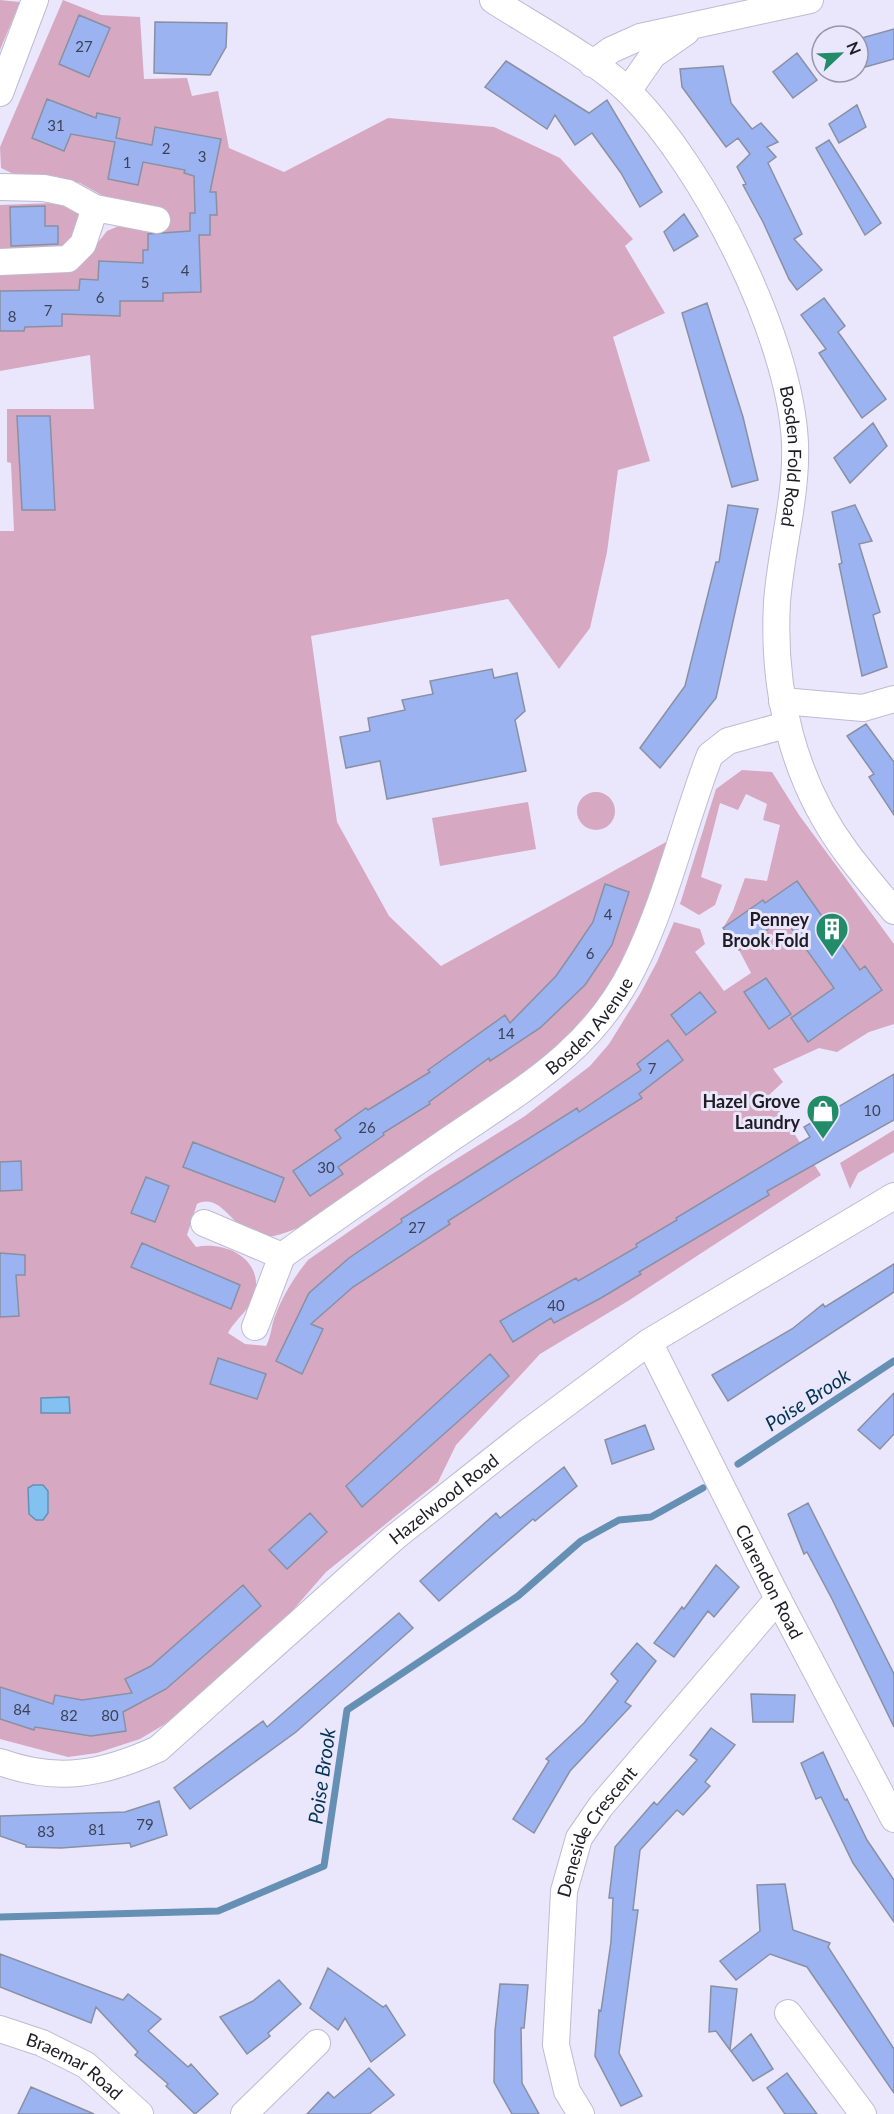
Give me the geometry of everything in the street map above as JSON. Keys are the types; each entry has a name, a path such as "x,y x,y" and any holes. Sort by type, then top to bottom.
{"street":[{"name":"Bosden Fold Road","path":"493,0 592,64 628,91 662,130 731,242 760,300 789,400 795,443 794,488 777,602 784,713 805,780 845,851 894,911"},
{"path":"592,64 611,50 640,37 810,0"},
{"path":"0,93 33,1"},
{"path":"628,91 653,55 697,26"},
{"path":"0,187 44,188 68,193 95,208 157,220"},
{"path":"0,262 68,259 82,244 95,208"},
{"path":"784,713 863,708 894,699"},
{"name":"Bosden Avenue","path":"282,1256 536,1082 580,1045 608,1009 633,970 652,926 710,755 728,741 784,713"},
{"name":"Hazelwood Road","path":"0,1762 62,1775 97,1772 126,1764 158,1749 395,1537 528,1432 649,1342 894,1196"},
{"path":"204,1223 282,1256 255,1327"},
{"name":"Clarendon Road","path":"649,1342 778,1599 894,1819"},
{"name":"Deneside Crescent","path":"580,2114 567,2091 556,2045 564,1892 579,1838 601,1806 778,1599"},
{"path":"788,2013 863,2114"},
{"name":"Braemar Road","path":"0,2030 42,2043 86,2065 140,2114"},
{"path":"244,2114 317,2043"}],"shaded area":[{"path":"0,0 20,2 0,50"},
{"path":"63,0 101,15 140,17 144,79 187,78 192,96 218,91 229,148 284,172 388,118 494,127 560,158 633,239 625,246 665,313 613,337 650,461 618,470 607,552 590,628 559,669 508,599 311,636 337,822 389,916 441,966 668,841 631,947 597,1005 550,1056 308,1224 278,1235 259,1237 250,1234 214,1203 197,1204 187,1235 196,1247 219,1247 239,1255 253,1271 256,1281 253,1299 228,1333 245,1344 266,1346 282,1300 308,1260 429,1176 525,1116 590,1066 609,1044 640,994 674,922 700,929 705,944 695,952 724,991 751,973 739,950 784,918 827,978 846,979 791,1018 808,1042 882,990 865,967 860,970 797,881 775,896 771,911 763,900 723,928 733,911 745,878 767,881 780,825 763,820 767,804 746,794 738,810 720,803 701,877 722,885 715,905 699,915 680,904 716,789 742,770 772,772 799,815 894,944 894,1024 869,1032 837,1052 819,1048 773,1069 783,1082 769,1095 821,1175 628,1301 540,1354 456,1445 438,1482 326,1572 285,1619 165,1724 140,1739 97,1753 68,1757 0,1739 0,531 14,531 11,463 7,462 7,409 94,409 90,355 0,371 0,269 92,250 107,231 121,225 163,216 163,208 105,197 80,183 54,176 20,177 1,168 0,147"},
{"path":"53,203 71,208 78,214 76,240 64,253 0,253 0,205"},
{"path":"596,792 610,797 615,811 610,825 596,830 582,825 577,811 582,797"},
{"path":"528,802 536,849 440,866 432,818"},
{"path":"894,1130 894,1152 858,1173 850,1189 840,1163"}],"water":[{"path":"69,1397 70,1413 41,1413 41,1398"},
{"path":"33,1485 43,1485 48,1491 48,1513 43,1520 36,1520 29,1514 28,1488"}],"building":[{"path":"79,15 110,28 89,77 59,64"},
{"path":"155,22 227,23 226,47 210,75 154,73"},
{"path":"894,29 894,59 870,66 870,36"},
{"path":"797,53 810,71 812,84 793,98 773,72"},
{"path":"506,61 589,113 607,100 662,192 640,207 621,173 592,133 575,145 555,115 547,129 485,87"},
{"path":"723,66 731,103 752,129 761,123 778,142 767,147 776,157 768,163 802,234 794,239 822,270 797,290 789,279 743,185 746,184 737,167 750,154 738,138 726,147 682,87 680,69"},
{"path":"47,99 96,118 97,113 120,118 116,138 152,145 155,127 221,139 210,192 216,192 217,215 210,215 210,235 199,235 201,292 163,293 163,301 120,301 120,316 62,314 62,326 25,327 24,331 0,331 0,291 79,290 80,279 98,280 99,261 143,263 143,250 148,250 148,234 190,231 190,213 195,213 194,176 184,173 185,170 143,162 138,185 108,179 115,142 71,134 64,151 32,138"},
{"path":"857,105 866,127 839,143 829,124"},
{"path":"829,140 881,223 865,235 816,148"},
{"path":"45,206 45,226 58,226 58,244 11,246 10,207"},
{"path":"684,214 698,236 674,251 664,232"},
{"path":"824,298 845,326 838,332 886,399 862,418 819,353 826,349 801,315"},
{"path":"707,303 743,417 758,480 732,487 682,313"},
{"path":"17,416 50,416 55,510 22,510"},
{"path":"873,423 887,446 850,483 834,458"},
{"path":"728,505 758,509 716,698 660,768 640,748 685,686 716,562 719,562"},
{"path":"855,505 872,541 859,544 880,612 873,615 887,667 862,676 839,564 842,563 832,512"},
{"path":"492,669 494,678 517,673 525,711 515,720 526,771 387,799 380,761 346,768 340,737 370,731 368,718 405,710 402,700 433,694 430,681"},
{"path":"866,724 894,762 894,815 869,777 874,774 847,736"},
{"name":"Penney Brook Fold","path":"797,881 860,970 865,966 882,990 808,1042 791,1018 834,988 784,918 739,950 723,928 763,900 765,903"},
{"path":"605,884 629,892 612,945 585,985 540,1028 490,1061 489,1058 429,1102 430,1104 383,1133 384,1135 338,1167 343,1174 310,1196 293,1171 341,1138 335,1130 366,1108 368,1110 430,1072 428,1070 505,1015 510,1023 556,976 572,953 593,922"},
{"name":"Penney Brook Fold","path":"766,978 791,1014 769,1029 744,992"},
{"path":"700,992 716,1012 686,1035 671,1015"},
{"path":"668,1040 683,1060 639,1094 642,1098 448,1221 450,1224 353,1287 311,1324 323,1329 302,1374 276,1361 309,1293 349,1258 402,1222 401,1219 577,1108 579,1112 641,1070 637,1064"},
{"path":"894,1074 894,1120 767,1191 769,1195 639,1272 641,1274 601,1298 554,1323 551,1318 513,1342 500,1321 576,1278 578,1281 637,1247 636,1244 677,1220 676,1218 810,1137 804,1127"},
{"path":"193,1142 284,1178 275,1202 183,1167"},
{"path":"21,1161 22,1190 0,1191 0,1162"},
{"path":"146,1177 169,1186 155,1222 131,1213"},
{"path":"142,1243 240,1285 231,1309 131,1267"},
{"path":"0,1253 25,1255 25,1275 16,1275 19,1316 0,1317"},
{"path":"894,1264 894,1292 728,1401 712,1375 792,1329 823,1304 825,1307"},
{"path":"490,1354 509,1376 362,1507 346,1486"},
{"path":"218,1358 266,1374 257,1399 210,1384"},
{"path":"894,1393 894,1434 880,1449 858,1430"},
{"path":"645,1425 654,1449 612,1464 605,1440"},
{"path":"564,1467 577,1486 535,1521 533,1519 439,1601 420,1581 496,1513 500,1518"},
{"path":"808,1503 894,1674 894,1727 832,1599 807,1552 804,1554 788,1514"},
{"path":"310,1513 327,1532 287,1569 269,1550"},
{"path":"716,1565 739,1587 714,1617 708,1611 674,1657 654,1643 682,1607 684,1609"},
{"path":"243,1585 261,1606 166,1689 123,1712 126,1731 91,1736 35,1727 34,1730 0,1719 0,1687 53,1704 55,1695 82,1700 132,1693 125,1679 151,1666"},
{"path":"399,1613 413,1628 296,1732 190,1809 174,1788 263,1721 267,1727"},
{"path":"637,1643 656,1661 625,1702 631,1706 570,1771 534,1833 513,1819 549,1761 546,1759 584,1723 618,1681 611,1674"},
{"path":"751,1694 795,1695 793,1722 753,1722"},
{"path":"711,1728 735,1745 705,1782 710,1786 683,1815 677,1810 640,1850 633,1910 638,1910 619,2053 642,2096 621,2106 595,2056 599,2010 601,2011 611,1942 613,1898 609,1898 615,1847 654,1802 657,1805 697,1760 690,1755"},
{"path":"823,1752 867,1840 894,1880 894,1922 853,1863 821,1797 816,1799 801,1763"},
{"path":"159,1801 167,1835 131,1847 130,1843 61,1848 26,1847 26,1845 0,1836 0,1816 125,1812"},
{"path":"785,1884 793,1930 830,1943 828,1947 894,2049 894,2093 807,1967 770,1954 736,1980 720,1961 760,1931 757,1885"},
{"path":"0,1954 123,2000 128,1994 161,2019 148,2031 188,2067 191,2064 218,2094 195,2114 166,2086 168,2084 135,2055 138,2052 96,2007 91,2023 0,1987"},
{"path":"328,1968 383,2007 386,2005 405,2035 371,2062 345,2018 338,2030 310,2008"},
{"path":"279,1980 301,2004 268,2033 270,2036 247,2054 220,2017 253,2001"},
{"path":"500,1984 528,1985 524,2028 521,2028 522,2083 539,2114 512,2114 494,2082 495,2031"},
{"path":"711,1986 737,1989 730,2050 716,2031 709,2032"},
{"path":"751,2034 773,2069 753,2081 731,2051"},
{"path":"369,2068 394,2095 369,2114 307,2114 328,2092 334,2098"},
{"path":"787,2073 817,2114 785,2114 767,2088"},
{"path":"31,2087 94,2114 18,2114"}],"waterway":[{"name":"Poise Brook","path":"738,1464 894,1361"},
{"name":"Poise Brook","path":"0,1917 218,1911 324,1866 347,1710 518,1596 581,1541 619,1520 651,1517 703,1488"}],"place":[{"name":"Penney Brook Fold","path":"832,958"},
{"name":"Hazel Grove Laundry","path":"823,1140"}]}
